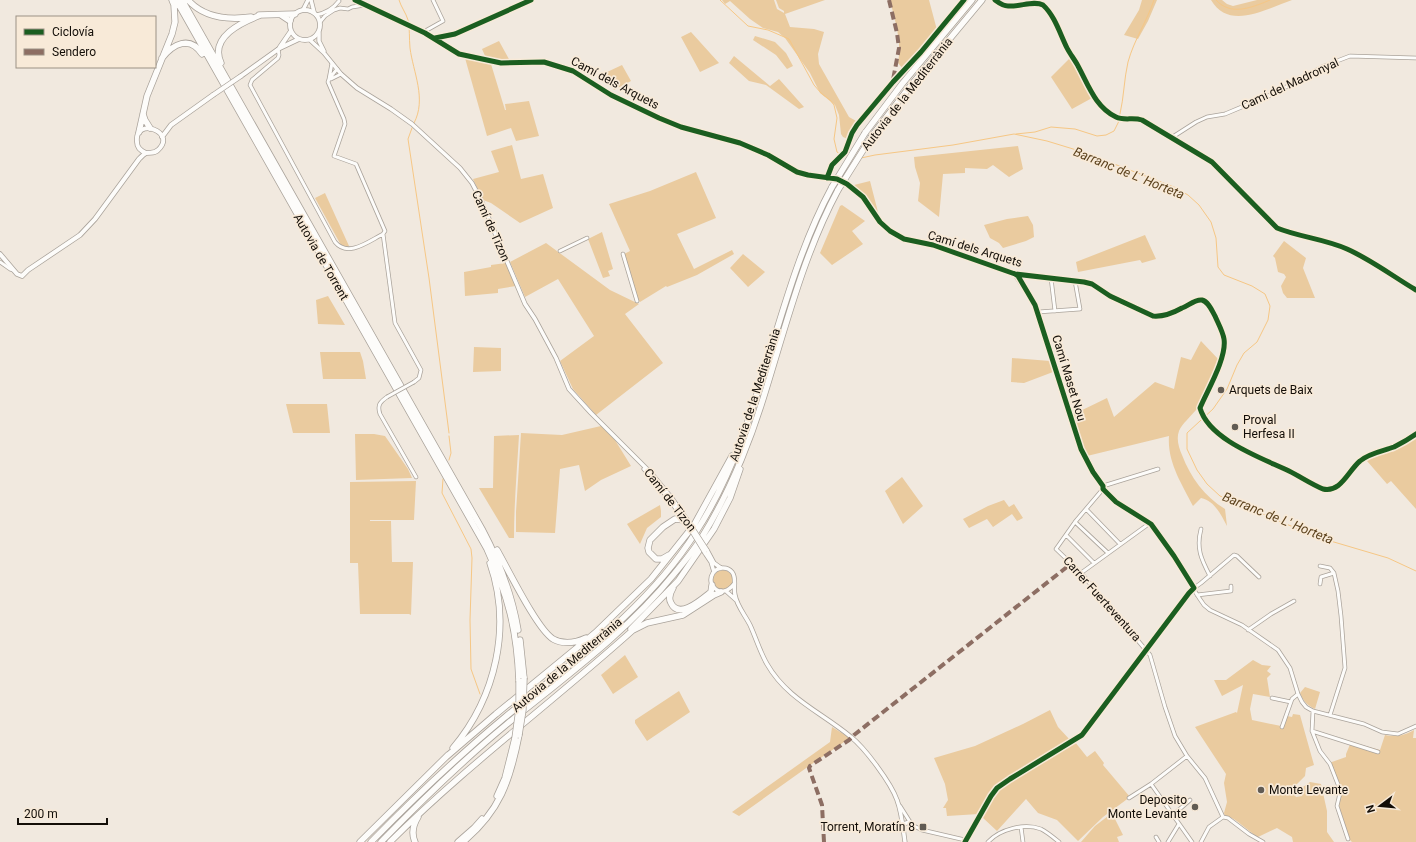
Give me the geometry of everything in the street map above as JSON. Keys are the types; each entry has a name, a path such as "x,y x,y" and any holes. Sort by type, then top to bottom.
{"highway":[{"path":"139,132 150,90 175,22 174,5 172,0"},
{"name":"Autovia de Torrent","path":"176,0 467,514"},
{"name":"Autovia de Torrent","path":"182,0 457,483"},
{"path":"188,0 192,5 211,15 227,18 295,14"},
{"name":"Autovia de la Mediterrània","path":"371,842 426,786 463,752 594,643 632,609 658,582 680,555 696,532 727,477 757,395 795,273 813,226 832,186 865,133 898,90 972,0"},
{"name":"Autovia de la Mediterrània","path":"381,842 467,758 601,648 638,614 665,586 701,538 728,488 751,435 802,275 817,235 838,190 872,136 908,89 982,0"},
{"path":"259,134 248,111 224,69 218,50 221,41 230,31 245,21 261,15"},
{"path":"280,15 290,21"},
{"path":"162,58 169,50 180,43 189,44 199,48 287,197"},
{"path":"143,112 145,120 153,128"},
{"path":"712,585 711,592 687,609 680,610 674,608 671,603 669,597 671,590 714,529 726,508 751,442 751,435"},
{"path":"360,842 446,757 597,630 652,579 676,550 700,515 733,453 738,449"},
{"path":"457,483 462,489 538,622 548,636 558,641 575,642 587,637 597,630"},
{"path":"457,483 493,549 505,577 514,606 519,636 523,710 509,779 491,813 477,830 463,842"},
{"path":"467,514 488,549 505,594 516,641 521,679"},
{"path":"446,757 470,726 481,706 490,686 499,642 499,608 495,579 486,552 467,514"},
{"path":"676,550 662,559 656,559 648,552 648,544 654,535 672,520 678,519 687,523"},
{"path":"610,650 678,581"},
{"path":"390,842 414,818 489,752 562,692 633,630 647,623 683,615 714,595 724,592"},
{"path":"458,842 474,828 487,812 499,793 517,736"},
{"path":"415,842 412,832 414,822 431,803"}],"main road":[{"path":"303,10 309,10 315,13 320,22 320,28 314,38 310,40 299,39 294,36 291,31 290,21 295,14 303,10"},
{"path":"279,48 291,31"},
{"path":"139,149 151,154 159,150 162,137 171,126 279,48 299,39"},
{"path":"139,159 139,149 136,140 139,132 142,130 171,126"},
{"path":"153,128 162,137"},
{"path":"0,254 17,274 22,276 28,270 80,235 95,219 139,159 146,153"}],"street":[{"path":"303,10 308,0"},
{"path":"311,0 315,13 326,12 339,1 340,6 345,9"},
{"path":"352,7 354,0"},
{"name":"Camí dels Arquets","path":"354,0 435,38 459,54 492,62 509,63 539,61 564,67 628,104 681,127 730,139 746,145 808,176 837,180 847,184 864,198 880,222 890,231 912,242 933,245 1015,274 1092,284 1110,296 1153,316 1167,315 1195,301 1202,300 1208,303 1220,327 1224,339 1224,346 1215,377 1200,408 1205,417 1217,431 1238,447 1326,490 1339,486 1356,465 1365,458 1401,444 1416,434"},
{"path":"425,33 442,21 433,0"},
{"path":"435,38 455,34 531,0"},
{"path":"995,0 1008,6 1033,1 1040,3 1048,10 1094,97 1108,111 1121,119 1137,118 1142,120 1218,167 1277,228 1308,236 1348,250 1416,290"},
{"path":"320,22 325,16 334,10 366,5"},
{"name":"Camí de Tizon","path":"318,33 319,41 324,52 341,74 357,88 412,124 460,168 472,182 525,304 535,319 556,358 569,390 651,473 671,497 714,563 721,568"},
{"name":"Camí de Tizon","path":"310,40 324,52"},
{"path":"279,48 279,55 276,61 252,80 250,85 335,242 341,248 351,249 383,234"},
{"name":"Camí del Madronyal","path":"1171,138 1196,122 1207,117 1225,114 1275,93 1324,66 1350,56 1416,58"},
{"path":"332,63 328,82 345,124 334,156 353,162 358,167 385,231 383,234 395,323 421,370 419,378 381,401 378,406 380,414 416,477"},
{"path":"328,82 329,78 337,69"},
{"path":"328,82 333,77 341,74"},
{"path":"560,251 587,238"},
{"path":"623,254 637,301"},
{"path":"0,262 10,270 13,270"},
{"name":"Camí Maset Nou","path":"1015,274 1018,276 1038,312 1081,449 1093,472 1103,488 1116,502 1150,523"},
{"path":"1051,278 1055,311"},
{"path":"1038,312 1080,309 1075,281"},
{"name":"Camí de Tizon","path":"614,436 650,476 687,523"},
{"path":"1094,563 1066,535 1103,488 1158,469"},
{"path":"1086,509 1120,544"},
{"path":"1075,522 1108,553"},
{"path":"1081,573 1150,523 1174,556 1204,605 1210,610 1234,621 1248,630 1274,647 1284,657 1292,673 1298,694 1306,707 1314,711 1364,724 1382,732 1398,734 1416,726"},
{"path":"1201,528 1199,541 1201,558 1210,576"},
{"name":"Carrer Fuerteventura","path":"1066,535 1056,549 1081,573 1150,655 1170,723 1187,756 1205,778 1223,817"},
{"name":"Camí de Tizon","path":"706,552 714,572"},
{"path":"736,600 724,592 716,589 712,585 711,578 714,572 721,568 726,568 731,571 735,577 734,584 736,600 749,623 772,672 791,694 852,737 873,761 912,825 922,830 965,841 997,788 1082,735 1189,592 1234,555 1237,556 1259,577"},
{"path":"1320,566 1330,568 1334,573 1339,604 1345,668 1330,715"},
{"path":"1320,584 1321,577 1334,573"},
{"path":"724,592 730,589 734,584"},
{"path":"1197,595 1231,591 1231,586"},
{"path":"1248,630 1271,614 1294,601"},
{"path":"1282,727 1291,702 1298,694"},
{"path":"1272,698 1291,702"},
{"path":"1314,711 1312,731 1320,751 1330,764 1339,787 1340,793 1337,806 1348,839"},
{"path":"1312,731 1378,752"},
{"path":"1129,798 1187,756"},
{"path":"1150,784 1192,842"},
{"path":"1173,815 1190,800"},
{"path":"898,801 905,842"},
{"path":"1201,842 1209,827 1223,817 1228,818 1249,834 1263,842"},
{"path":"903,834 903,824 910,822"},
{"path":"1168,842 1179,824"},
{"path":"1022,827 1023,842"},
{"path":"988,842 998,833 1022,827 1041,829 1059,842"},
{"path":"1156,837 1159,842"}],"shaded area":[{"path":"722,0 774,0 777,9 784,13 784,11 779,8 776,0 825,0 785,14 790,27 814,29 824,32 818,54 819,64 849,117 858,122 848,139 843,137 841,134 839,115 835,105 820,93 810,73 785,38 778,32 763,28 750,19 730,1 725,4"},
{"path":"890,0 929,0 937,30 903,69 898,63 899,39"},
{"path":"1142,0 1157,0 1138,39 1124,35 1139,10"},
{"path":"1211,0 1222,0 1233,6 1257,0 1292,0 1260,12 1238,16 1228,14 1219,9"},
{"path":"691,32 719,63 700,72 681,37"},
{"path":"755,36 775,42 786,53 793,66 787,69 776,55 753,40"},
{"path":"499,41 510,61 486,58 482,49"},
{"path":"734,56 770,86 779,79 804,107 799,109 766,85 749,81 729,63"},
{"path":"465,58 491,64 505,110 505,104 529,101 539,136 516,141 511,128 487,136"},
{"path":"1070,58 1092,98 1072,109 1051,77"},
{"path":"622,65 631,81 614,90 605,73"},
{"path":"512,145 521,179 543,174 553,208 520,223 491,203 483,200 473,179 499,172 491,151"},
{"path":"1018,146 1023,169 1009,177 993,165 987,169 965,168 965,173 943,174 939,217 918,201 920,183 915,167 914,157"},
{"path":"696,172 716,218 677,234 694,269 732,250 734,254 697,275 667,287 666,286 640,302 638,300 624,254 630,251 609,204 650,191"},
{"path":"870,181 879,216 865,196 854,185"},
{"path":"325,193 349,246 344,248 342,247 315,198"},
{"path":"842,205 865,221 852,231 863,244 832,265 820,253 840,206"},
{"path":"1028,216 1033,225 1034,237 1003,248 999,243 990,238 984,225 1007,219"},
{"path":"602,232 613,269 608,271 610,276 603,278 588,239"},
{"path":"1145,235 1156,259 1142,263 1140,260 1078,272 1076,262"},
{"path":"1284,241 1306,258 1303,268 1315,298 1287,298 1283,293 1281,286 1286,277 1284,274 1278,272 1275,258 1273,256"},
{"path":"546,243 610,290 639,304 625,314 663,363 596,415 573,389 560,361 594,336 558,279 525,297 510,262"},
{"path":"743,254 765,272 748,287 730,268"},
{"path":"506,263 516,286 498,289 498,293 465,296 464,272"},
{"path":"328,296 345,325 318,324 316,300"},
{"path":"1201,341 1219,360 1211,381 1197,409 1180,428 1178,443 1194,479 1217,504 1225,509 1227,526 1217,509 1210,502 1201,498 1193,506 1173,464 1170,455 1169,436 1087,456 1072,415 1107,398 1114,417 1155,382 1174,389 1181,357 1191,360"},
{"path":"474,347 501,348 501,371 473,372"},
{"path":"320,352 360,352 366,379 323,379"},
{"path":"1012,358 1050,361 1053,372 1024,383 1011,382"},
{"path":"286,404 327,404 330,433 293,433"},
{"path":"601,426 615,440 631,466 601,480 585,491 579,465 560,469 555,533 516,532 521,433 562,435"},
{"path":"355,434 374,434 385,436 408,469 412,478 356,480"},
{"path":"519,435 514,538 509,538 479,488 493,488 494,436"},
{"path":"1416,436 1416,509 1391,481 1387,484 1367,461 1367,459 1396,448"},
{"path":"902,477 923,506 903,524 885,491"},
{"path":"416,481 414,520 370,520 391,521 392,562 413,562 411,615 360,614 358,563 350,563 350,482"},
{"path":"1004,500 1009,507 1014,504 1023,518 1017,521 1012,514 993,527 987,519 969,528 963,519 988,506"},
{"path":"660,505 661,517 647,528 640,544 627,524"},
{"path":"723,570 730,573 733,580 730,587 723,590 716,587 713,580 716,573"},
{"path":"625,655 638,677 613,694 601,675"},
{"path":"1253,660 1262,665 1271,666 1267,671 1271,674 1267,678 1270,697 1253,694 1250,709 1252,720 1281,726 1287,716 1292,717 1293,714 1300,715 1314,765 1306,768 1305,776 1291,790 1296,797 1302,796 1303,787 1310,782 1321,784 1327,811 1327,832 1334,842 1293,842 1292,837 1277,828 1258,837 1233,819 1225,816 1224,813 1227,802 1224,783 1226,774 1195,727 1236,712 1237,713 1243,685 1222,696 1214,680 1226,680"},
{"path":"1305,687 1320,692 1315,709 1306,703 1301,696 1300,693"},
{"path":"679,691 690,712 647,741 635,723 635,720"},
{"path":"1050,710 1058,727 1071,741 993,790 979,814 947,816 946,808 943,808 948,800 945,784 934,758 975,746"},
{"path":"832,727 850,738 739,816 732,812 830,742"},
{"path":"1414,730 1413,738 1416,738 1416,842 1352,842 1349,839 1340,813 1339,802 1341,789 1329,763 1346,757 1351,742 1380,750 1385,735 1400,736"},
{"path":"1075,742 1087,757 1095,751 1104,763 1103,765 1130,797 1103,817 1078,841 1057,820 1038,813 1026,799 997,831 982,817 990,800 1001,788"},
{"path":"1112,813 1123,835 1117,837 1119,842 1081,842 1095,826"}],"waterway":[{"path":"399,0 408,20 410,48 418,86 419,105 418,114 414,123"},
{"path":"720,0 748,26 768,30 789,39 814,85 834,105 837,118 834,139 837,152 841,155"},
{"path":"1120,114 1128,62 1154,0"},
{"path":"1216,0 1228,8 1235,9 1249,8 1270,0"},
{"path":"1016,134 1035,132 1051,127 1075,129 1097,136 1106,135 1114,131 1119,121"},
{"path":"412,128 408,139 429,278 449,433"},
{"name":"Barranc de L' Horteta","path":"861,158 953,145 1014,134 1047,141 1083,152 1174,187 1188,195 1199,205 1211,222 1216,238 1218,267 1224,275 1252,286 1265,294 1270,306 1268,320 1257,342 1244,353 1237,365 1227,389 1213,409 1187,433 1187,449 1197,470 1207,484 1220,496 1317,537 1388,558 1416,571"},
{"path":"449,436 451,453 449,460"},
{"path":"443,479 442,493 471,549 471,669 480,694"}],"marked path":[{"path":"889,0 899,48 893,80"},
{"path":"824,842 822,805 809,768 810,766 849,740 1072,563"}],"cycle path":[{"path":"355,0 425,33 459,54 501,63 544,62 573,71 611,95 659,118 681,127 740,143 768,155 797,172 837,179 847,184 863,197 880,222 890,231 904,239 933,245 1015,274 1092,284 1110,296 1153,316 1161,316 1175,312 1197,301 1204,301 1210,307 1215,316 1223,333 1224,339 1224,347 1220,365 1200,408 1205,419 1214,430 1238,447 1323,489 1335,488 1339,485 1364,458 1394,447 1416,434"},
{"path":"435,38 455,34 531,0"},
{"path":"827,178 832,165 845,152 852,133 857,125 964,0"},
{"path":"995,0 1006,6 1031,3 1043,5 1054,20 1067,48 1097,101 1109,113 1119,118 1142,120 1212,162 1277,228 1330,243 1356,253 1416,290"},
{"path":"965,842 997,788 1082,735 1194,588 1174,556 1151,524 1116,502 1103,489 1103,486 1093,472 1081,449 1035,305 1018,276 1015,274"}],"place":[{"name":"Arquets de Baix","path":"1221,390"},
{"name":"Proval Herfesa II","path":"1235,427"},
{"name":"Monte Levante","path":"1261,790"},
{"name":"Deposito Monte Levante","path":"1195,807"},
{"name":"Torrent, Moratín 8","path":"923,827"}]}
